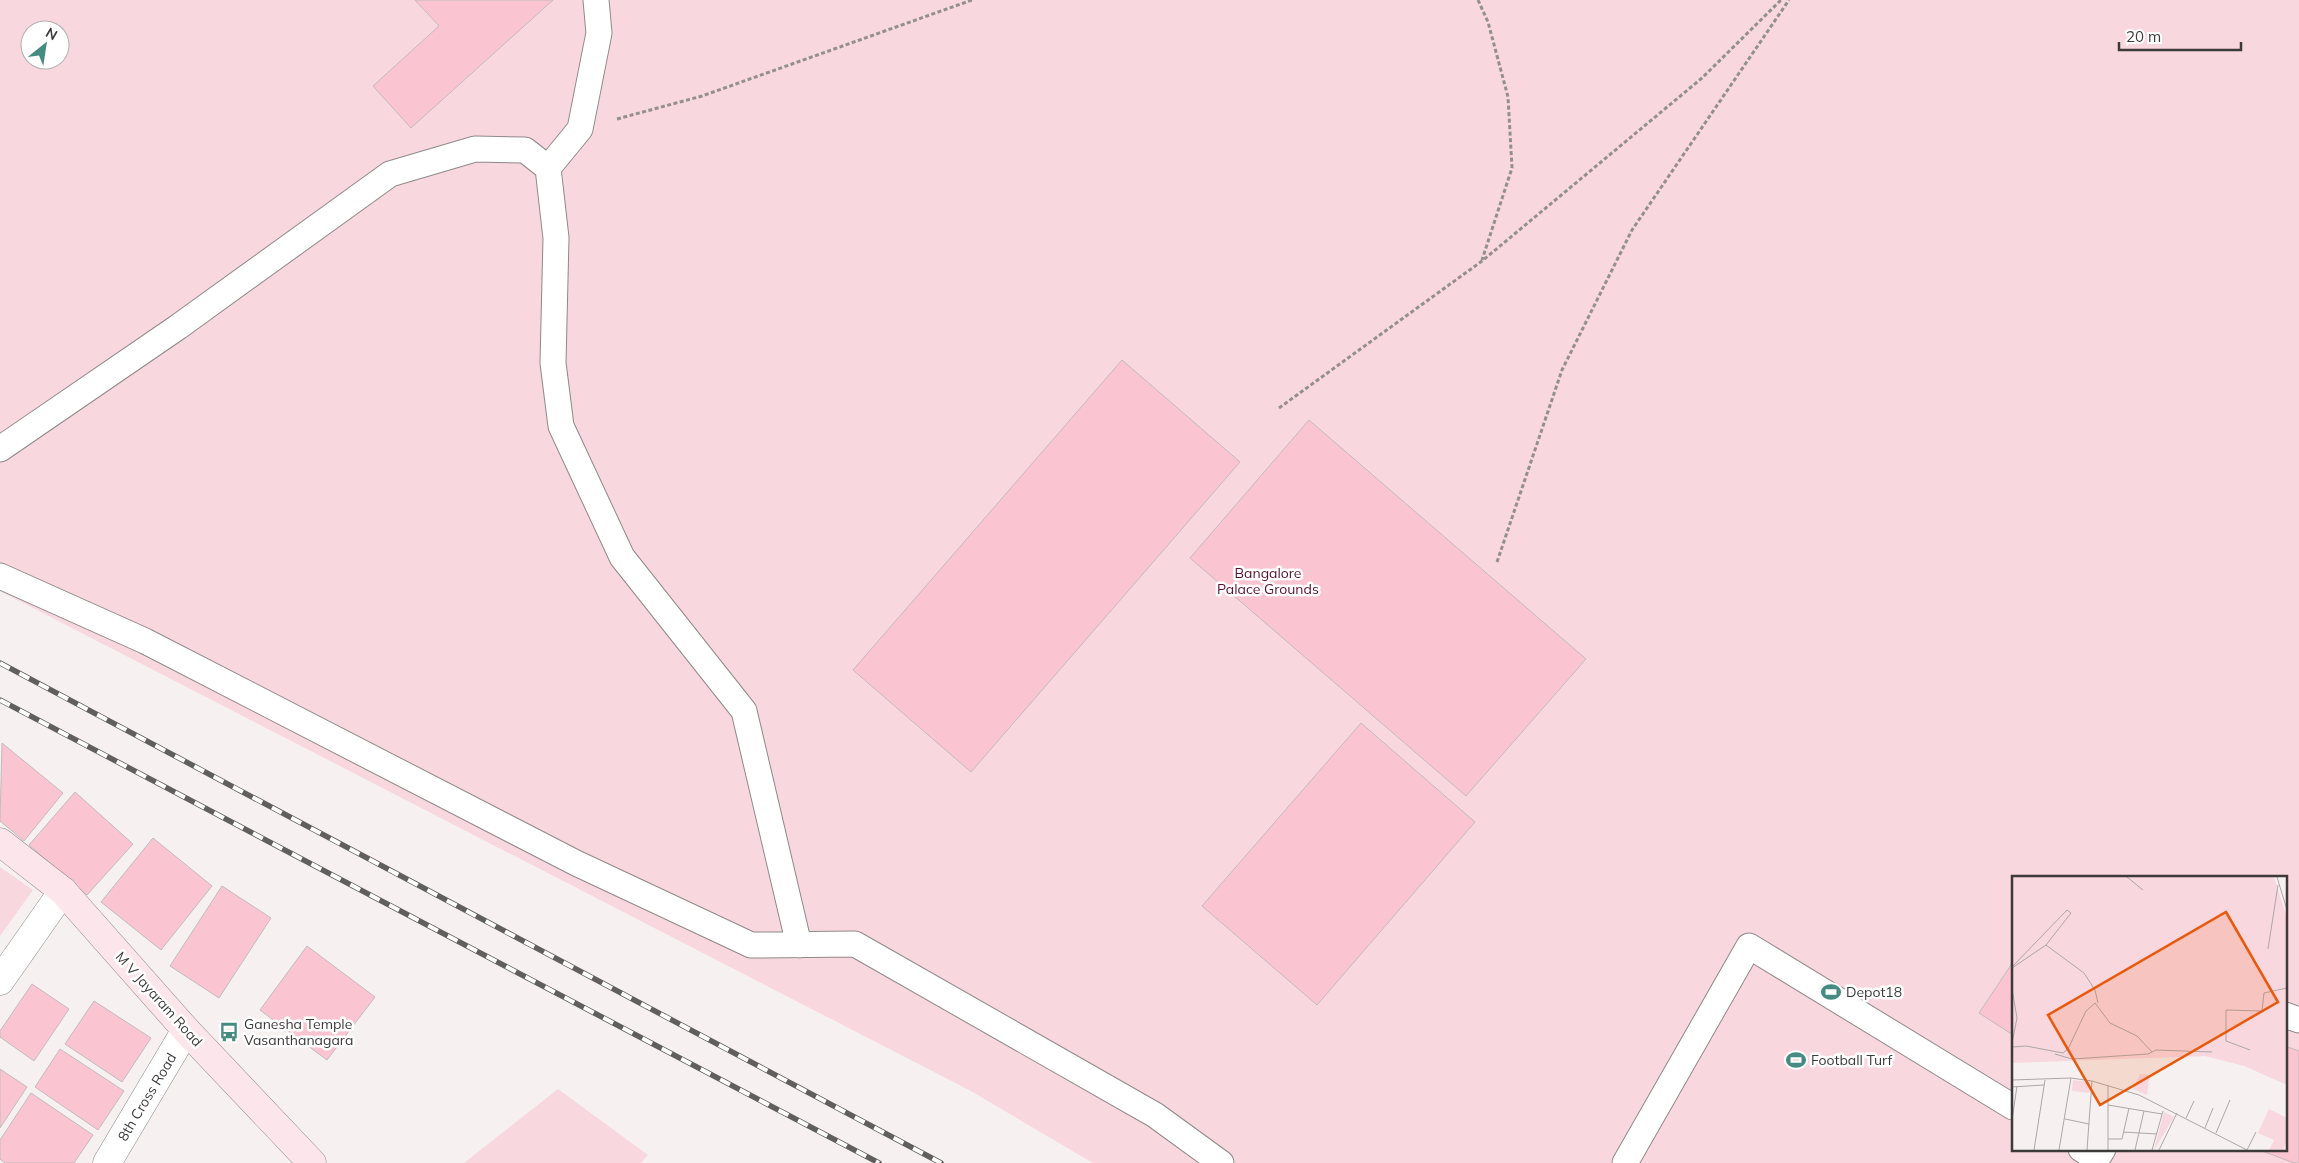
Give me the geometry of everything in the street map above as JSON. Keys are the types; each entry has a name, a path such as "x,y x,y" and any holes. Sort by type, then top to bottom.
{"street":[{"name":"M V Jayaram Road","path":"0,842 63,891 186,1030 312,1163"},
{"path":"0,981 63,891"},
{"name":"8th Cross Road","path":"108,1163 186,1030"}],"lane":[{"path":"548,168 580,130 599,33 596,0"},
{"path":"0,448 4,448 178,327 390,174 475,149 525,150 548,168 556,238 553,363 561,426 622,558 744,711 799,945"},
{"path":"0,576 145,641 576,863 751,945 855,944 1155,1115 1221,1163"},
{"path":"1625,1163 1749,946 2012,1106"},
{"path":"2286,1014 2299,1020"},
{"path":"2084,1150 2097,1159 2102,1150"}],"path":[{"path":"580,130 702,96 972,0"},
{"path":"1478,0 1488,22 1508,97 1512,168 1482,261"},
{"path":"1279,408 1482,261 1702,78 1781,0"},
{"path":"1497,562 1562,370 1632,230 1789,0"}],"green space":[{"name":"Bangalore Palace Grounds","path":"0,0 2299,0 2299,1163 1093,1163 969,1090 0,591"},
{"path":"0,867 33,890 0,936"},
{"path":"558,1089 648,1155 641,1163 464,1163"}],"building":[{"path":"415,0 553,0 411,128 373,86 439,26"},
{"path":"1122,360 1240,462 971,772 853,670"},
{"path":"1309,420 1586,659 1466,796 1190,558"},
{"path":"1361,723 1475,822 1317,1005 1202,906"},
{"path":"2,743 63,793 24,841 0,821"},
{"path":"75,792 133,844 87,895 29,845"},
{"path":"153,838 212,886 161,950 101,902"},
{"path":"222,886 271,918 219,998 170,966"},
{"path":"307,946 375,997 327,1060 260,1010"},
{"path":"2012,964 2012,1034 1979,1013"},
{"path":"32,984 69,1009 34,1061 0,1037 0,1031"},
{"path":"94,1001 151,1038 122,1082 65,1044"},
{"path":"2286,1046 2299,1051 2299,1163 2294,1163 2260,1150 2286,1150"},
{"path":"60,1049 124,1091 98,1130 35,1087"},
{"path":"0,1069 27,1087 0,1128"},
{"path":"31,1093 93,1135 74,1163 5,1163 0,1159 0,1140"}],"railway":[{"path":"0,663 941,1163"},
{"path":"0,700 879,1163"}],"place":[{"name":"Depot18","path":"1831,992"},
{"name":"Ganesha Temple Vasanthanagara","path":"229,1032"},
{"name":"Football Turf","path":"1796,1060"}]}
